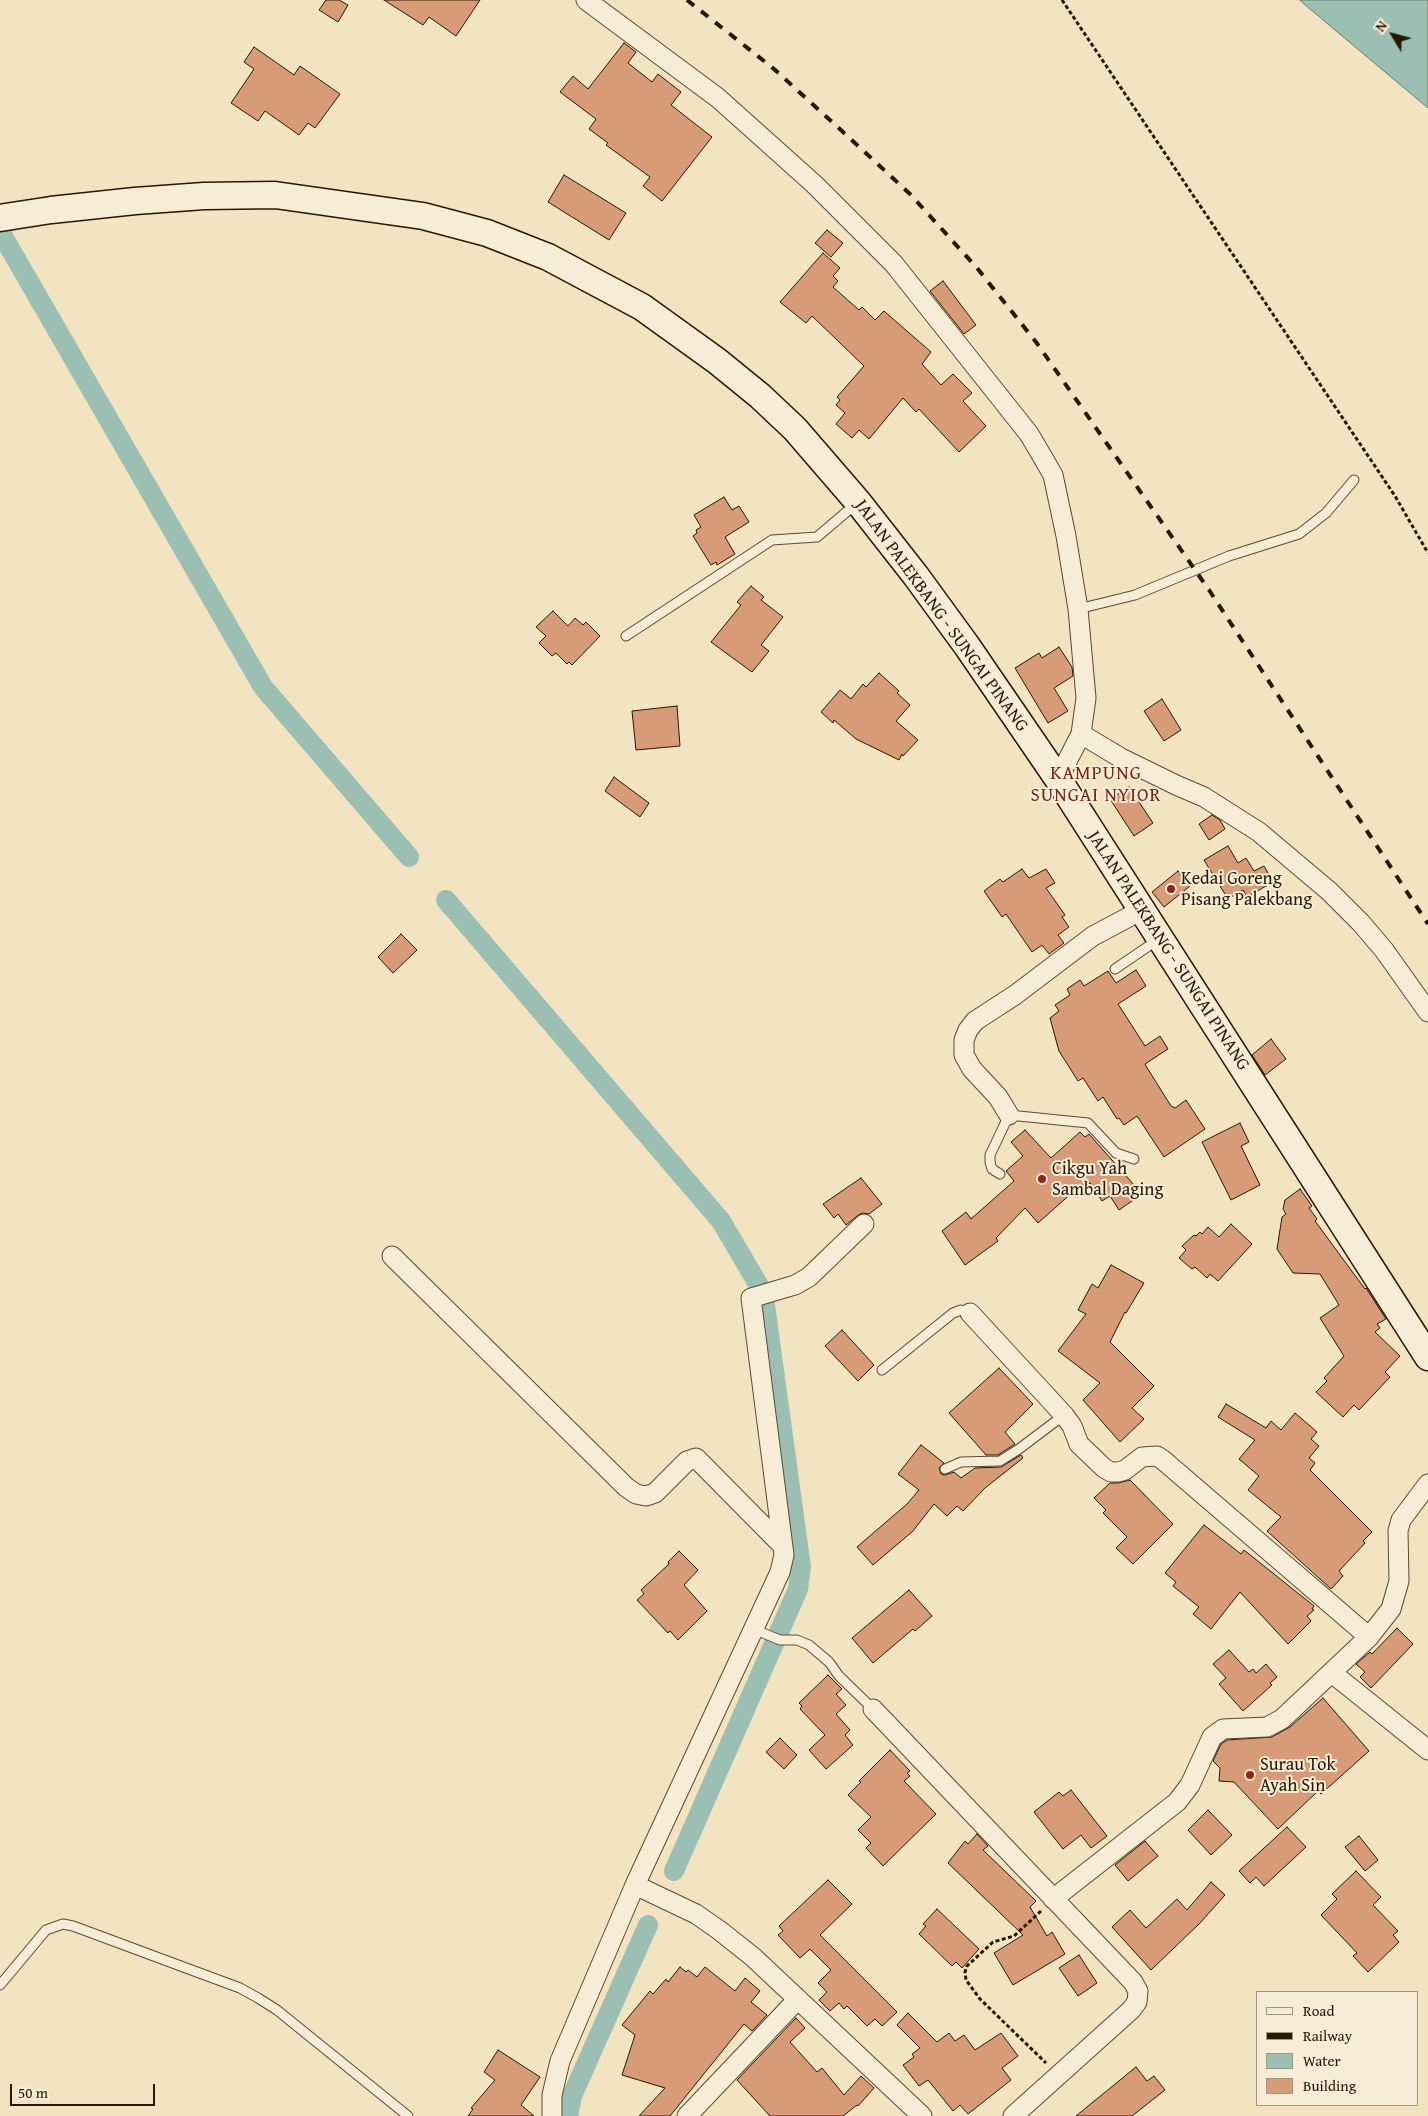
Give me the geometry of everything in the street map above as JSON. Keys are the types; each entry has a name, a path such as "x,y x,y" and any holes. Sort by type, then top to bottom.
{"street":[{"path":"586,0 718,98 814,184 894,264 934,313 984,380 1029,434 1053,475 1066,536 1078,609 1086,698 1081,734 1058,779"},
{"name":"JALAN PALEKBANG - SUNGAI PINANG","path":"0,218 135,200 204,196 274,195 423,216 487,233 548,257 634,303 718,361 760,396 795,429 858,502 961,638 1058,779 1428,1357"},
{"path":"1081,734 1120,758 1176,786 1204,797 1259,832 1329,890 1361,923 1379,944 1428,1012"},
{"path":"1009,1115 998,1097 972,1069 964,1055 964,1040 968,1030 975,1021 1015,995 1093,936 1142,910"},
{"path":"552,2116 552,2096 560,2061 642,1888 758,1631 780,1572 784,1555 751,1298 795,1285 809,1277 864,1224"},
{"path":"392,1256 626,1487 636,1494 646,1496 655,1493 687,1461 696,1458 783,1546"},
{"path":"970,1313 1064,1415 1072,1426 1079,1444 1104,1468 1111,1472 1125,1470 1142,1457 1149,1455 1157,1456 1369,1637"},
{"path":"1053,1899 1177,1802 1190,1785 1212,1737 1222,1729 1267,1726 1282,1719 1369,1637 1392,1610 1399,1581 1398,1531 1401,1520 1428,1484"},
{"path":"1332,1673 1428,1750"},
{"path":"873,1709 1133,1982 1138,1991 1137,2002 1131,2010 1013,2116"},
{"path":"642,1888 696,1914 720,1930 753,1957 922,2116"},
{"path":"687,2116 798,1999"}],"lane":[{"path":"1078,609 1135,595 1228,556 1299,534 1326,513 1354,480"},
{"path":"626,636 772,540 817,537 858,502"},
{"path":"1115,969 1159,939"},
{"path":"1000,1174 992,1169 990,1155 1009,1115 1088,1123 1116,1153 1134,1159"},
{"path":"882,1370 953,1313 961,1310 970,1313"},
{"path":"946,1470 961,1462 1000,1461 1020,1449 1064,1415"},
{"path":"758,1631 780,1640 797,1640 809,1646 829,1662 839,1676 873,1709"},
{"path":"0,1984 46,1930 63,1924 73,1926 240,1988 258,1998 277,2010 408,2116"}],"path":[{"path":"1062,0 1395,496 1428,552"},
{"path":"1053,1899 1014,1936 993,1942 967,1966 966,1980 980,1999 1059,2076"}],"water":[{"path":"1300,0 1428,0 1428,108 1304,4"}],"building":[{"path":"326,0 339,0 348,5 338,22 319,10"},
{"path":"384,0 480,0 456,36 429,17 423,25"},
{"path":"624,43 636,52 628,63 652,82 658,74 681,92 671,105 712,137 662,201 643,186 650,177 606,145 608,143 589,129 596,119 560,92 573,76 588,89"},
{"path":"254,47 294,75 300,66 340,94 315,128 308,123 299,135 265,111 258,121 231,103 254,69 244,62"},
{"path":"564,175 626,213 609,240 548,202"},
{"path":"827,230 843,243 831,257 815,243"},
{"path":"823,253 840,268 833,276 838,281 833,287 859,310 862,307 875,320 884,311 931,352 922,364 941,385 953,374 972,393 963,401 986,426 959,452 919,409 916,412 903,398 869,439 859,430 852,438 836,424 845,413 836,405 840,400 837,397 864,366 812,316 806,323 780,302"},
{"path":"943,281 976,325 964,334 930,291"},
{"path":"724,497 732,510 739,506 749,522 725,537 735,554 717,565 716,562 711,565 693,536 697,533 696,530 701,527 694,515"},
{"path":"751,586 764,597 761,600 783,617 761,645 769,651 752,672 711,642 741,605 737,602"},
{"path":"553,611 568,626 575,618 583,625 586,622 600,636 572,665 569,662 567,664 556,653 552,656 539,643 546,636 536,627"},
{"path":"1059,647 1072,667 1073,676 1054,688 1068,711 1048,723 1015,668 1039,653 1042,658"},
{"path":"879,673 899,691 897,693 910,705 896,721 918,740 903,756 902,754 899,760 856,739 834,720 833,723 821,712 840,690 851,699 863,684 866,687"},
{"path":"1162,699 1181,730 1164,741 1144,711"},
{"path":"677,706 680,746 636,750 632,711"},
{"path":"614,777 649,803 640,817 605,791"},
{"path":"1129,787 1153,823 1134,836 1110,799"},
{"path":"1212,815 1220,820 1225,829 1209,840 1199,824"},
{"path":"1228,846 1238,863 1246,858 1254,871 1264,866 1273,882 1247,897 1243,890 1228,899 1204,860"},
{"path":"1022,869 1029,878 1046,869 1055,883 1046,888 1065,915 1062,917 1069,927 1058,935 1064,943 1049,954 1042,945 1032,952 1006,914 1002,917 984,891 1000,879 1003,882"},
{"name":"Kedai Goreng Pisang Palekbang","path":"1178,871 1190,886 1164,907 1152,892"},
{"path":"401,934 417,950 393,973 378,957"},
{"path":"1136,970 1146,986 1118,1004 1145,1046 1160,1036 1168,1049 1145,1064 1171,1106 1175,1108 1186,1100 1205,1129 1164,1157 1137,1116 1124,1125 1119,1118 1117,1119 1103,1097 1098,1101 1083,1078 1078,1081 1059,1051 1050,1018 1059,1011 1055,1005 1070,995 1067,989 1080,980 1084,986 1108,971 1116,983"},
{"path":"1271,1039 1286,1059 1265,1075 1252,1055"},
{"path":"1240,1123 1249,1142 1241,1146 1260,1185 1231,1200 1202,1142"},
{"path":"1025,1130 1051,1158 1080,1132 1085,1137 1089,1134 1142,1194 1119,1210 1110,1196 1102,1201 1090,1183 1085,1187 1082,1184 1038,1223 1025,1208 996,1238 998,1241 965,1265 942,1231 966,1212 971,1219 1014,1181 1006,1171 1023,1156 1011,1142"},
{"path":"861,1178 882,1204 869,1214 862,1213 846,1225 838,1214 834,1218 823,1204"},
{"path":"1300,1189 1312,1206 1309,1208 1317,1219 1315,1221 1366,1288 1386,1319 1377,1324 1380,1328 1375,1332 1400,1356 1385,1372 1390,1377 1359,1410 1354,1405 1343,1417 1316,1392 1327,1381 1324,1378 1344,1356 1320,1318 1339,1305 1320,1274 1293,1273 1277,1249 1282,1217 1286,1214 1283,1209 1285,1200"},
{"path":"1231,1224 1252,1244 1218,1281 1210,1274 1207,1278 1195,1267 1192,1269 1179,1258 1186,1250 1182,1246 1194,1235 1196,1236 1200,1232 1202,1234 1208,1227 1219,1237"},
{"path":"1111,1265 1144,1283 1125,1312 1110,1342 1154,1386 1132,1408 1144,1419 1120,1442 1083,1400 1100,1383 1058,1351 1086,1314 1078,1310 1092,1284 1098,1288"},
{"path":"842,1330 874,1365 858,1381 825,1346"},
{"path":"999,1368 1033,1404 1005,1432 1015,1444 998,1455 986,1455 949,1413"},
{"path":"1226,1404 1266,1428 1271,1421 1281,1430 1295,1413 1317,1432 1311,1439 1319,1446 1309,1458 1315,1463 1310,1470 1372,1532 1363,1541 1365,1543 1339,1571 1343,1576 1331,1589 1267,1531 1281,1517 1248,1490 1259,1476 1239,1459 1255,1440 1218,1417"},
{"path":"921,1445 944,1463 939,1468 941,1474 945,1475 954,1472 961,1478 975,1468 1001,1467 1021,1455 1023,1458 985,1488 963,1511 957,1506 947,1516 934,1504 913,1531 873,1565 857,1547 907,1504 919,1490 898,1474"},
{"path":"1130,1480 1173,1524 1133,1564 1116,1548 1127,1537 1103,1513 1106,1510 1094,1498 1110,1483"},
{"path":"1204,1525 1241,1554 1244,1550 1314,1606 1312,1609 1314,1610 1307,1616 1311,1621 1288,1644 1240,1592 1211,1629 1193,1614 1199,1607 1173,1586 1176,1582 1165,1573"},
{"path":"679,1551 698,1570 684,1585 707,1611 678,1640 670,1631 668,1633 637,1600 644,1594 641,1590 669,1564 668,1562"},
{"path":"909,1590 932,1616 915,1631 913,1629 873,1663 852,1638"},
{"path":"1397,1628 1413,1644 1371,1688 1360,1677 1365,1672 1356,1664 1370,1652 1372,1654"},
{"path":"1229,1650 1249,1672 1253,1669 1256,1673 1266,1664 1277,1677 1270,1683 1272,1685 1243,1711 1219,1684 1226,1678 1213,1664"},
{"path":"828,1675 842,1689 836,1694 846,1705 836,1714 850,1730 845,1735 853,1745 826,1769 809,1750 825,1735 800,1709 802,1706 799,1703"},
{"path":"1323,1698 1369,1751 1321,1794 1318,1791 1278,1829 1234,1782 1219,1781 1220,1768 1213,1761 1221,1744 1227,1740 1272,1737 1290,1727"},
{"path":"780,1738 797,1755 784,1769 766,1752"},
{"path":"890,1750 910,1771 907,1773 910,1776 904,1781 936,1814 883,1866 866,1848 871,1843 858,1830 871,1817 848,1795 861,1782 859,1781"},
{"path":"1071,1790 1107,1836 1091,1848 1081,1835 1063,1849 1034,1812 1059,1792 1063,1796"},
{"path":"1208,1810 1232,1835 1211,1855 1188,1830"},
{"path":"1287,1827 1306,1847 1264,1886 1256,1877 1250,1883 1239,1871"},
{"path":"977,1834 988,1846 983,1850 1036,1901 1030,1907 1047,1936 1052,1932 1065,1954 1013,1985 994,1953 1023,1935 948,1863 965,1841 968,1844"},
{"path":"1359,1836 1378,1860 1365,1871 1345,1847"},
{"path":"1145,1841 1158,1856 1128,1881 1115,1865"},
{"path":"1356,1871 1381,1897 1373,1905 1398,1931 1393,1935 1399,1942 1368,1972 1353,1956 1357,1953 1321,1915 1337,1899 1332,1894"},
{"path":"828,1880 852,1904 820,1935 897,2012 882,2026 875,2019 867,2026 847,2006 844,2009 839,2003 830,2011 819,2000 827,1992 818,1983 831,1970 810,1949 800,1958 778,1935 783,1931 779,1926"},
{"path":"1211,1882 1225,1895 1200,1923 1151,1970 1112,1927 1130,1910 1146,1928 1177,1899 1187,1910"},
{"path":"937,1909 979,1949 962,1968 956,1962 952,1966 919,1934 926,1926 923,1924"},
{"path":"1079,1955 1097,1983 1078,1996 1059,1968"},
{"path":"680,1967 697,1977 705,1967 735,1991 745,1978 760,1991 751,2002 767,2015 752,2031 744,2024 670,2116 639,2116 665,2088 622,2075 635,2035 622,2025 650,1991 653,1994 666,1979 668,1982"},
{"path":"908,2013 937,2042 949,2033 955,2041 964,2035 975,2050 1001,2033 1018,2056 1002,2068 1011,2080 968,2114 960,2105 953,2111 928,2080 919,2086 903,2065 914,2057 912,2054 920,2048 897,2025"},
{"path":"796,2018 805,2028 790,2042 817,2072 822,2068 844,2095 861,2076 874,2088 858,2106 843,2116 770,2116 737,2080"},
{"path":"498,2050 540,2077 521,2105 534,2116 468,2116 473,2109 471,2108 495,2080 484,2072"},
{"path":"1136,2067 1147,2081 1154,2076 1165,2090 1132,2116 1076,2116"}],"waterway":[{"path":"1,233 263,687 409,857"},
{"path":"446,900 721,1221 758,1284 765,1305 801,1567 798,1589 674,1871"},
{"path":"568,2116 572,2096 648,1925"}],"railway":[{"path":"687,0 774,69 842,131 910,194 977,268 1036,342 1209,590 1428,924"}],"place":[{"name":"Kedai Goreng Pisang Palekbang","path":"1171,889"},
{"name":"Cikgu Yah Sambal Daging","path":"1042,1179"},
{"name":"Surau Tok Ayah Sin","path":"1250,1775"}],"district":[{"name":"KAMPUNG SUNGAI NYIOR","path":"1096,785"}]}
